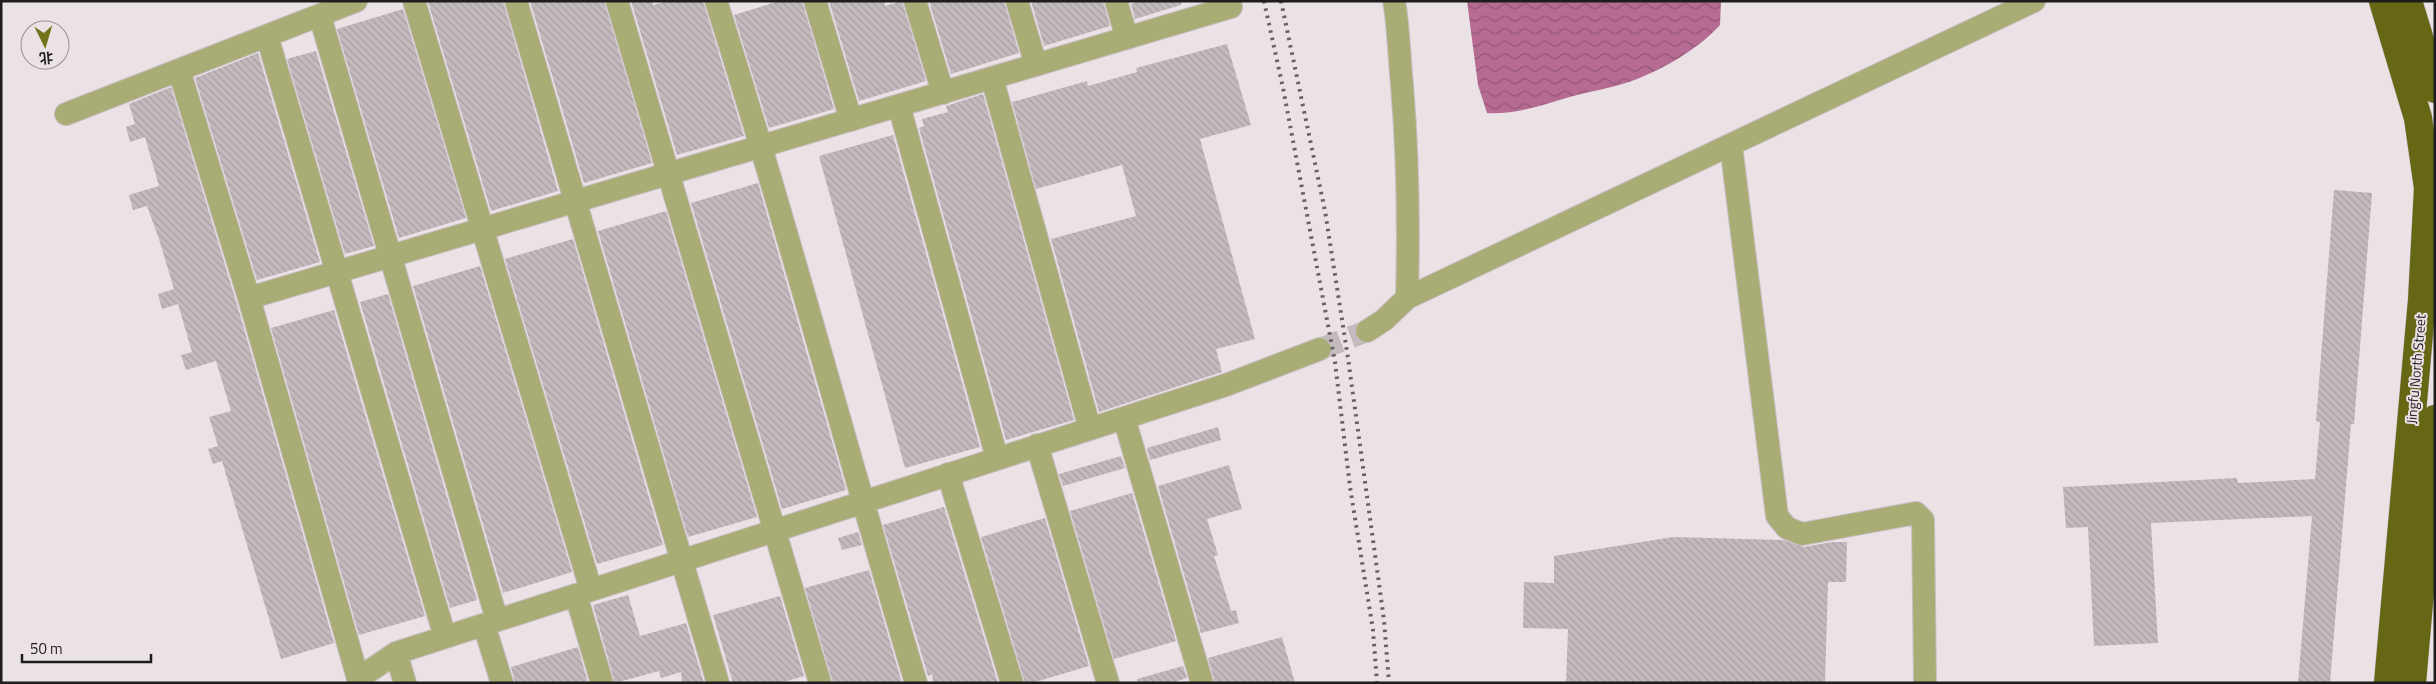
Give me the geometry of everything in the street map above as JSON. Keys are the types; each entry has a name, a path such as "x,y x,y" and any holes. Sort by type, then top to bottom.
{"highway":[{"name":"Jingfu North Street","path":"2383,1 2418,118 2428,188 2422,300 2388,683"},
{"path":"2408,1 2435,89"},
{"name":"Jingfu North Street","path":"2412,683 2435,420"}],"street":[{"path":"66,114 356,1"},
{"path":"414,1 483,229 584,592 602,683"},
{"path":"516,1 718,683"},
{"path":"617,1 820,683"},
{"path":"716,1 762,146 862,502 916,683"},
{"path":"815,1 851,120"},
{"path":"915,1 943,93"},
{"path":"1017,1 1036,65"},
{"path":"1116,1 1127,38"},
{"path":"1394,1 1398,25 1407,137 1410,204 1407,298"},
{"path":"1367,331 1384,320 1407,298 2034,1"},
{"path":"249,298 1231,7"},
{"path":"320,16 391,256 490,622 502,683"},
{"path":"267,36 445,637"},
{"path":"180,70 249,298 359,682"},
{"path":"992,78 1090,429"},
{"path":"899,106 997,458"},
{"path":"1731,145 1777,516 1787,528 1802,534 1916,513 1923,520 1925,683"},
{"path":"359,682 368,672 396,653 1226,385 1320,349"},
{"path":"1124,418 1202,683"},
{"path":"1037,445 1108,683"},
{"path":"948,474 1012,683"},
{"path":"396,653 405,683"}],"water":[{"path":"1467,1 1721,1 1720,25 1678,59 1654,72 1629,82 1530,108 1487,113 1478,85"}],"building":[{"path":"503,1 558,191 491,211 428,2"},
{"path":"530,1 604,1 652,163 584,183"},
{"path":"631,1 653,1 653,5 667,1 703,1 744,136 677,155"},
{"path":"779,1 802,1 834,109 769,128 734,15"},
{"path":"829,1 885,1 885,6 902,1 926,81 859,101"},
{"path":"929,1 1004,1 1019,53 951,74"},
{"path":"1031,1 1103,1 1110,26 1044,46"},
{"path":"1139,1 1181,1 1181,5 1135,19 1131,4"},
{"path":"403,9 466,218 399,238 337,29"},
{"path":"1227,44 1251,125 1200,139 1255,339 1216,349 1222,372 1099,412 1051,239 1136,216 1122,165 1036,189 1012,102 1087,81 1088,86 1137,72 1136,68"},
{"path":"316,51 374,246 345,254 287,59"},
{"path":"258,53 320,262 257,280 195,78"},
{"path":"171,87 239,311 334,643 281,659 222,461 213,464 208,449 218,446 209,417 231,411 216,361 186,370 181,355 192,352 178,304 162,309 158,294 174,289 159,239 147,206 133,210 129,195 159,186 145,137 130,142 126,127 135,124 129,104"},
{"path":"983,94 1074,420 1006,440 919,128 924,126 922,119 948,112 946,106"},
{"path":"893,135 980,447 905,468 819,156"},
{"path":"758,183 846,490 782,509 691,203"},
{"path":"2334,190 2372,193 2354,424 2351,424 2330,683 2298,683 2312,516 2151,523 2158,643 2094,646 2088,527 2066,528 2063,487 2237,478 2238,483 2315,479 2320,422 2316,421"},
{"path":"666,211 757,517 688,537 598,231"},
{"path":"573,239 663,545 597,564 505,259"},
{"path":"480,266 572,572 503,593 413,286"},
{"path":"388,294 477,600 450,608 360,302"},
{"path":"334,310 425,616 359,635 271,328"},
{"path":"1218,427 1221,440 1150,460 1147,448"},
{"path":"1121,456 1125,468 1063,486 1059,474"},
{"path":"1229,465 1242,509 1207,519 1218,555 1214,556 1231,611 1236,610 1239,623 1201,633 1158,486"},
{"path":"1132,493 1176,641 1114,659 1070,511"},
{"path":"944,507 998,683 933,683 932,674 928,676 883,525"},
{"path":"1045,518 1089,666 1032,683 1025,683 981,537"},
{"path":"858,532 862,545 842,550 838,538"},
{"path":"1673,537 1783,540 1804,547 1832,542 1847,542 1846,582 1828,582 1825,683 1566,683 1568,629 1523,628 1524,582 1554,583 1554,556"},
{"path":"869,570 902,683 833,683 805,588"},
{"path":"628,595 640,636 686,623 704,683 682,683 681,672 661,678 659,671 615,683 593,605"},
{"path":"780,596 804,676 780,683 733,683 713,615"},
{"path":"1282,637 1295,683 1215,683 1208,658"},
{"path":"578,647 588,683 515,683 511,667"},
{"path":"1183,666 1187,678 1171,683 1138,683 1137,679"}],"tunnel":[{"path":"1320,349 1367,331"}],"railway":[{"path":"1264,1 1283,88 1335,362 1350,487 1373,630 1377,683"},
{"path":"1281,1 1325,211 1348,358 1384,620 1389,683"}]}
